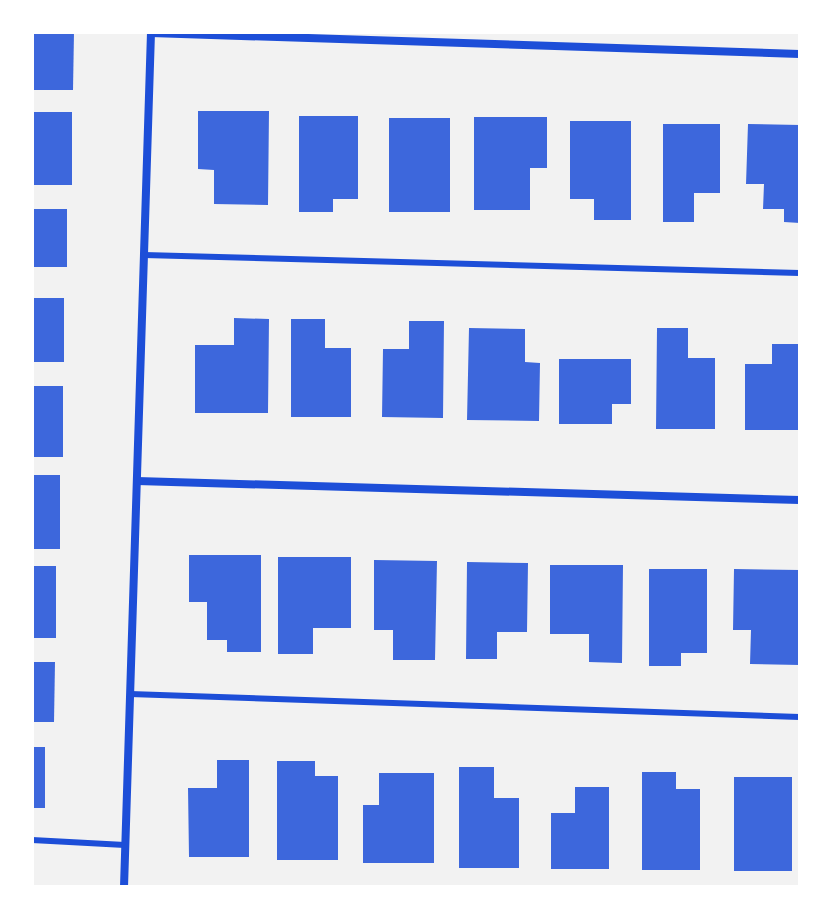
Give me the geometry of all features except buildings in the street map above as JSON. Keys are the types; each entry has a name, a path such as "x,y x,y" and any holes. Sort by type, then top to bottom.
{"street":[{"path":"124,887 151,32 800,54"},
{"path":"137,481 800,500"}],"lane":[{"path":"144,255 800,273"},
{"path":"130,694 800,717"},
{"path":"32,840 125,845"}]}
